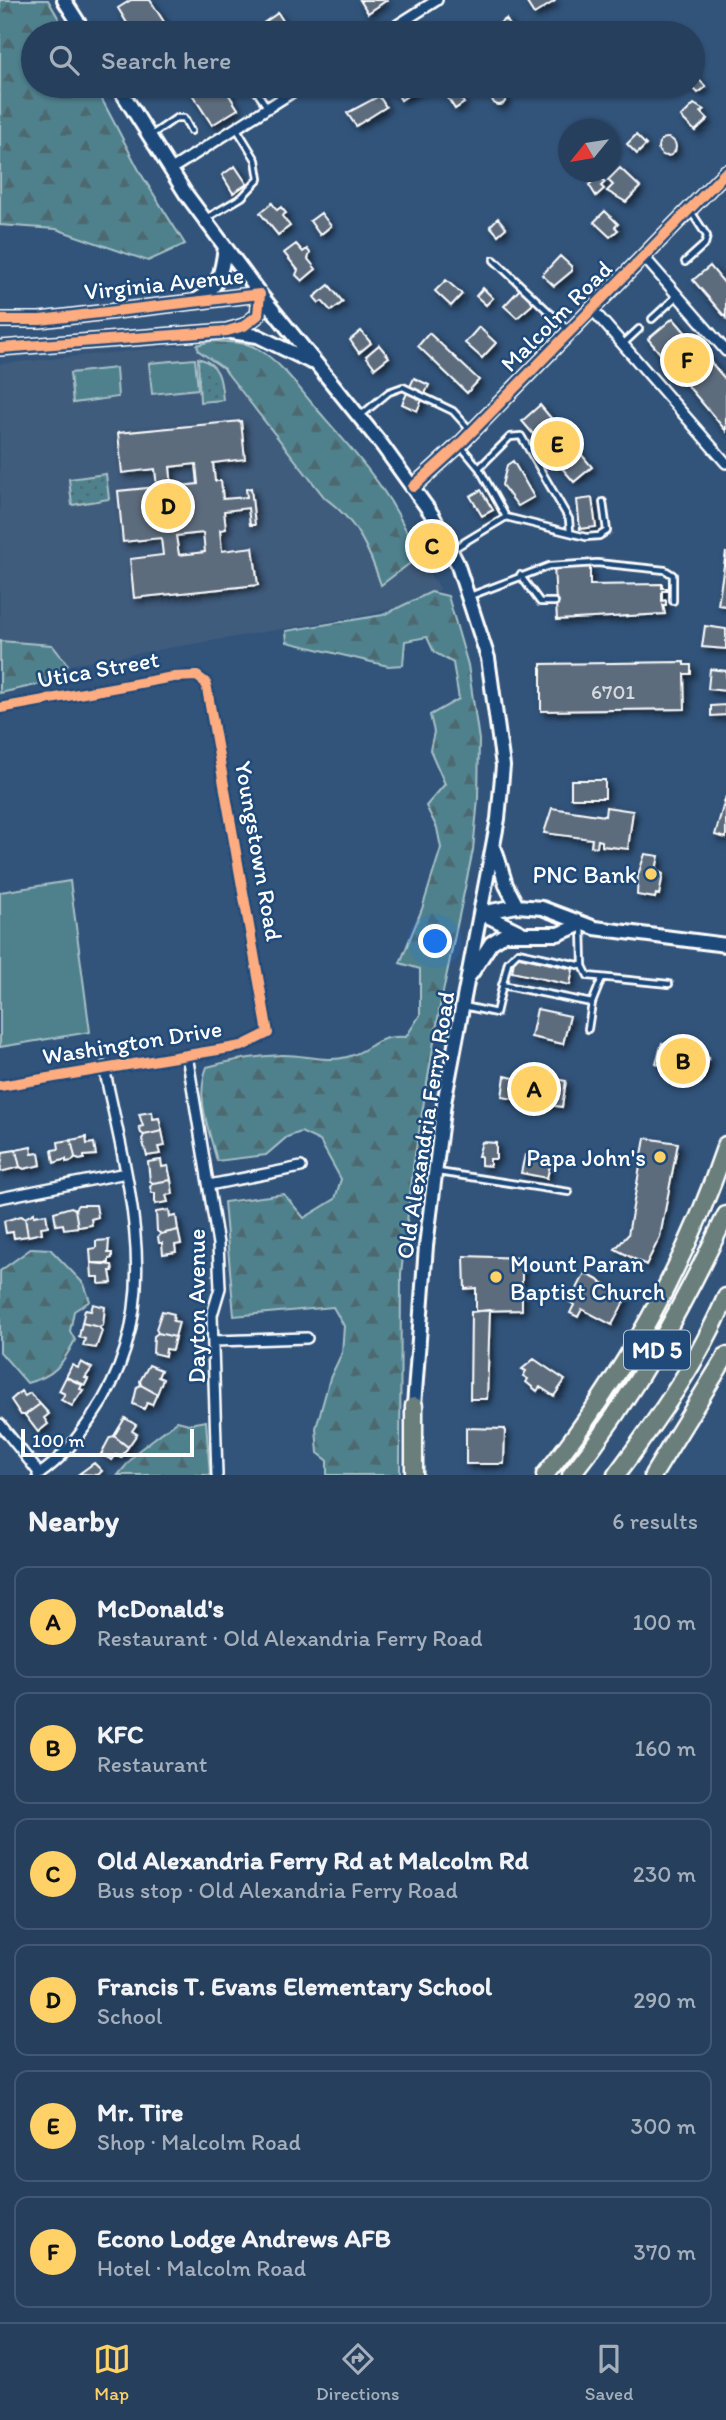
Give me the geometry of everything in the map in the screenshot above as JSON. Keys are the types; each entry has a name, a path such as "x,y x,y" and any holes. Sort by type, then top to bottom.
{"highway":[{"path":"545,1475 626,1360 675,1269 726,1145"},
{"name":"MD 5","path":"571,1475 638,1383 682,1305 726,1215"},
{"name":"MD 5","path":"616,1475 671,1396 716,1321 726,1297"},
{"path":"653,1475 726,1356"},
{"path":"414,1406 414,1475"}],"main road":[{"path":"64,0 77,21"},
{"name":"Old Alexandria Ferry Road","path":"125,98 170,170 225,247 414,487 451,551 469,596 494,683 503,766 495,845 463,1005 435,1171 426,1246 414,1406"},
{"name":"Malcolm Road","path":"414,487 472,432 726,172"},
{"path":"192,302 216,285 225,247"},
{"name":"Virginia Avenue","path":"0,320 40,320 260,294 258,315 244,326 227,331 0,348"},
{"path":"227,331 258,336 318,366"},
{"path":"495,845 506,885 517,906"},
{"path":"481,913 517,906 542,908 582,924 726,945"},
{"path":"481,913 527,935"},
{"path":"469,977 491,943 505,934 558,934 582,924"}],"street":[{"path":"404,21 437,0"},
{"path":"170,170 283,98"},
{"path":"644,257 726,351"},
{"path":"592,309 726,463"},
{"name":"Utica Street","path":"0,708 173,677 197,676 203,679"},
{"name":"Youngstown Road","path":"203,679 210,694 268,1033"},
{"name":"Washington Drive","path":"0,1086 242,1046 268,1033"},
{"name":"Dayton Avenue","path":"187,1055 220,1268 219,1293 212,1315 217,1475"},
{"path":"0,1424 39,1474 58,1462 78,1437 116,1379 127,1351 137,1302 138,1266 126,1173 104,1067"},
{"path":"209,1185 301,1167"},
{"path":"0,1198 126,1173"},
{"path":"214,1341 307,1338"}],"lane":[{"path":"261,98 268,108"},
{"path":"149,136 176,118 184,118 191,131"},
{"path":"205,219 242,197 259,179 256,160 236,128"},
{"path":"685,262 705,244 707,236 689,210"},
{"path":"494,260 546,307 569,332"},
{"path":"652,319 678,296"},
{"path":"623,344 639,329"},
{"path":"360,417 389,391 403,387 453,411 472,432"},
{"path":"479,468 510,437 521,436 569,519 570,532"},
{"path":"459,445 479,468 506,517"},
{"path":"451,551 506,517 586,537 599,536 607,531 603,502"},
{"path":"469,596 550,566 597,563 665,570 673,575 673,601"},
{"path":"520,575 540,603 555,603"},
{"path":"582,924 583,966 588,976 669,984"},
{"path":"463,1005 496,1013 508,962 518,952 583,966"},
{"path":"588,1029 592,1003 602,978"},
{"path":"502,985 592,1003"},
{"path":"435,1171 569,1192"}],"shaded area":[{"path":"197,345 199,351 223,368 325,498 346,513 372,558 381,585 417,558 441,589 418,601 371,614 68,665 52,645 0,641 0,364"}],"green space":[{"path":"0,0 48,0 60,21 21,21 21,98 101,98 141,174 185,244 148,261 56,229 0,225"},
{"path":"211,341 253,346 282,368 346,442 387,496 409,536 417,558 381,585 372,559 354,526 325,498 223,368 199,351 197,345"},
{"path":"198,358 211,364 218,373 223,400 200,402"},
{"path":"195,359 198,389 152,394 149,363"},
{"path":"116,368 118,397 73,403 70,373"},
{"path":"106,474 109,499 72,505 69,479"},
{"path":"431,592 448,596 468,665 479,740 478,799 473,850 440,1006 414,1161 401,1274 400,1475 327,1475 327,1460 318,1453 316,1428 330,1378 342,1353 344,1326 333,1307 234,1316 224,1202 284,1194 304,1218 335,1199 341,1179 320,1141 301,1132 287,1137 266,1155 217,1161 204,1114 202,1090 207,1067 263,1056 339,1059 356,1054 381,1040 406,1037 420,1015 420,969 400,963 422,909 441,848 437,828 426,806 445,784 430,750 434,732 430,715 459,699 453,663 434,652 427,637 405,641 403,665 388,666 287,642 286,631 383,615"},
{"path":"0,641 52,645 68,665 54,681 0,693"},
{"path":"70,881 90,1032 0,1047 0,892"},
{"path":"32,1248 50,1249 84,1284 90,1301 74,1311 70,1331 75,1340 61,1363 51,1373 27,1383 0,1352 0,1271"},
{"path":"177,1421 189,1424 206,1421 210,1475 118,1475 138,1451"}],"building":[{"path":"131,0 150,0 164,21 126,21 118,8"},
{"path":"360,0 387,0 368,13"},
{"path":"531,0 555,1 534,14 527,3"},
{"path":"278,13 283,21 266,21"},
{"path":"195,98 231,98 238,109 212,125"},
{"path":"375,98 380,98 386,107 356,126 347,113"},
{"path":"448,98 460,98 464,103 455,109"},
{"path":"492,98 506,98 504,103 494,103"},
{"path":"694,104 704,110 701,112 708,119 695,131 681,117"},
{"path":"636,135 646,145 637,154 627,144"},
{"path":"663,138 671,138 676,147 674,154 663,156 658,151 658,143"},
{"path":"235,166 247,184 233,193 222,175"},
{"path":"621,169 640,187 626,202 607,191 613,185 610,182 621,182"},
{"path":"592,182 605,182 601,186 604,189 596,196 589,185"},
{"path":"272,203 277,210 281,207 286,213 282,216 290,226 278,235 260,213"},
{"path":"605,211 618,224 615,227 618,230 610,237 594,222"},
{"path":"321,213 331,226 320,235 310,221"},
{"path":"498,218 506,228 498,235 490,226"},
{"path":"296,244 303,252 307,249 310,253 308,259 316,269 302,281 296,275 298,270 284,253"},
{"path":"560,256 572,267 572,271 554,286 542,275"},
{"path":"710,266 726,285 726,318 693,280"},
{"path":"446,280 462,294 451,306 435,291"},
{"path":"329,285 343,302 331,311 314,297"},
{"path":"483,288 493,298 486,305 476,296"},
{"path":"520,289 533,300 532,305 517,318 504,306"},
{"path":"673,318 726,380 726,431 648,339"},
{"path":"479,327 496,343 482,358 465,343"},
{"path":"361,331 371,343 359,353 350,340"},
{"path":"429,333 479,380 467,393 418,346"},
{"path":"379,345 389,357 375,368 366,356"},
{"path":"414,378 429,385 417,411 402,404"},
{"path":"540,405 592,467 574,482 522,421"},
{"path":"241,421 245,459 213,463 215,481 221,481 223,499 247,497 246,489 251,488 255,525 250,525 248,508 224,511 226,529 220,530 222,551 253,547 258,585 134,598 130,559 163,555 161,538 123,542 118,491 157,487 155,469 122,473 118,433","holes":["196,464 198,484 172,487 170,467","203,533 205,552 179,555 176,536"]},
{"path":"513,461 534,497 518,506 502,485 507,465"},
{"path":"481,490 493,510 482,516 470,496"},
{"path":"592,498 596,527 580,529 577,500"},
{"path":"726,552 726,606 718,605"},
{"path":"554,566 590,566 590,585 662,584 662,588 667,588 667,591 662,591 662,601 666,600 666,605 663,605 665,614 557,620"},
{"path":"705,626 726,629 726,649 702,647"},
{"path":"684,662 684,665 691,665 691,674 684,674 685,709 541,711 541,664"},
{"path":"710,669 726,671 726,691 708,689"},
{"path":"726,705 726,715 711,716 711,706"},
{"path":"571,780 605,780 605,798 571,798"},
{"path":"726,796 726,838 715,835"},
{"path":"606,807 633,811 628,849 602,846 602,841 598,840 597,847 591,846 592,839 544,833 552,808 605,816"},
{"path":"645,854 659,856 656,870 663,874 659,895 656,894 655,898 637,895 638,875"},
{"path":"515,956 573,969 570,985 512,972"},
{"path":"537,1009 570,1016 563,1044 531,1037"},
{"path":"662,1043 709,1058 702,1079 656,1063"},
{"path":"519,1072 566,1081 562,1107 502,1097 505,1076 518,1079"},
{"path":"152,1112 153,1119 159,1118 162,1131 144,1135 139,1127 143,1126 139,1114"},
{"path":"162,1131 165,1146 158,1147 160,1154 147,1156 142,1139 144,1135"},
{"path":"86,1137 87,1144 94,1143 96,1155 84,1156 84,1159 79,1160 75,1157 71,1140"},
{"path":"645,1138 678,1143 660,1237 646,1265 615,1249 628,1235"},
{"path":"71,1140 75,1157 72,1161 66,1162 66,1159 54,1163 52,1150 59,1149 58,1142"},
{"path":"482,1142 496,1143 496,1159 490,1159 490,1166 481,1165 481,1156 478,1156"},
{"path":"31,1147 32,1154 39,1153 41,1165 24,1169 20,1167 16,1150"},
{"path":"16,1150 20,1167 0,1172 3,1152"},
{"path":"525,1155 551,1161 547,1178 521,1173"},
{"path":"161,1160 162,1167 168,1166 171,1180 153,1183 150,1181 148,1162"},
{"path":"171,1180 173,1194 166,1195 168,1202 155,1204 155,1193 152,1193 150,1187 153,1183"},
{"path":"78,1205 96,1205 98,1217 91,1219 92,1225 78,1227 75,1209"},
{"path":"71,1207 75,1209 78,1227 64,1229 63,1224 56,1225 54,1212"},
{"path":"169,1210 170,1217 176,1216 178,1230 161,1234 157,1231 156,1212"},
{"path":"34,1213 34,1216 46,1214 48,1226 41,1227 42,1233 28,1236 25,1218"},
{"path":"21,1216 25,1218 28,1236 14,1238 13,1232 6,1233 4,1221"},
{"path":"178,1230 181,1244 175,1245 176,1252 163,1254 162,1243 159,1243 158,1237"},
{"path":"109,1240 108,1253 112,1253 112,1258 109,1263 91,1263 90,1249 96,1248 96,1241"},
{"path":"464,1256 522,1258 522,1310 476,1311 476,1288 465,1289"},
{"path":"91,1263 112,1265 112,1283 99,1284 99,1277 92,1277"},
{"path":"585,1273 627,1296 612,1325 582,1309 578,1317 570,1313 574,1305 570,1302"},
{"path":"93,1304 105,1307 103,1325 99,1327 82,1323 85,1310 91,1311"},
{"path":"490,1310 487,1399 470,1399 471,1312"},
{"path":"162,1311 174,1314 173,1321 179,1322 175,1337 158,1333 156,1329"},
{"path":"82,1323 99,1327 102,1331 96,1348 83,1346 85,1339 79,1337"},
{"path":"158,1333 175,1337 172,1350 166,1349 165,1356 153,1353 154,1336"},
{"path":"534,1359 565,1380 554,1396 540,1387 537,1391 526,1382 528,1379 523,1376 526,1371 522,1369"},
{"path":"81,1362 92,1368 85,1378 88,1379 85,1385 66,1377 72,1365 78,1368"},
{"path":"149,1365 161,1370 158,1377 163,1379 157,1394 141,1385 140,1381"},
{"path":"66,1377 82,1385 80,1389 83,1390 72,1406 61,1400 65,1394 59,1391"},
{"path":"141,1385 157,1394 152,1405 147,1403 144,1409 133,1404 137,1387"},
{"path":"21,1391 25,1396 30,1393 40,1404 25,1415 21,1415 11,1400"},
{"path":"40,1404 49,1414 44,1418 48,1424 38,1432 25,1415"},
{"path":"125,1418 136,1425 132,1431 137,1434 128,1447 114,1436"},
{"path":"466,1428 505,1429 504,1464 466,1464"},
{"path":"114,1436 128,1447 121,1458 116,1455 112,1460 101,1454 110,1437"},
{"path":"94,1463 102,1471 98,1475 79,1474"}],"cycle path":[{"path":"413,487 459,445 726,172"},
{"path":"0,320 40,320 260,294 258,315 244,326 227,331 0,348"},
{"path":"0,708 173,677 197,676 206,683 268,1033 242,1046 0,1086"}],"place":[{"name":"Econo Lodge Andrews AFB","path":"687,360"},
{"name":"Mr. Tire","path":"557,444"},
{"name":"Francis T. Evans Elementary School","path":"168,506"},
{"name":"Old Alexandria Ferry Rd at Malcolm Rd","path":"432,546"},
{"name":"PNC Bank","path":"651,874"},
{"name":"KFC","path":"683,1061"},
{"name":"McDonald's","path":"534,1089"},
{"name":"Papa John's","path":"660,1157"},
{"name":"Mount Paran Baptist Church","path":"496,1277"}]}
